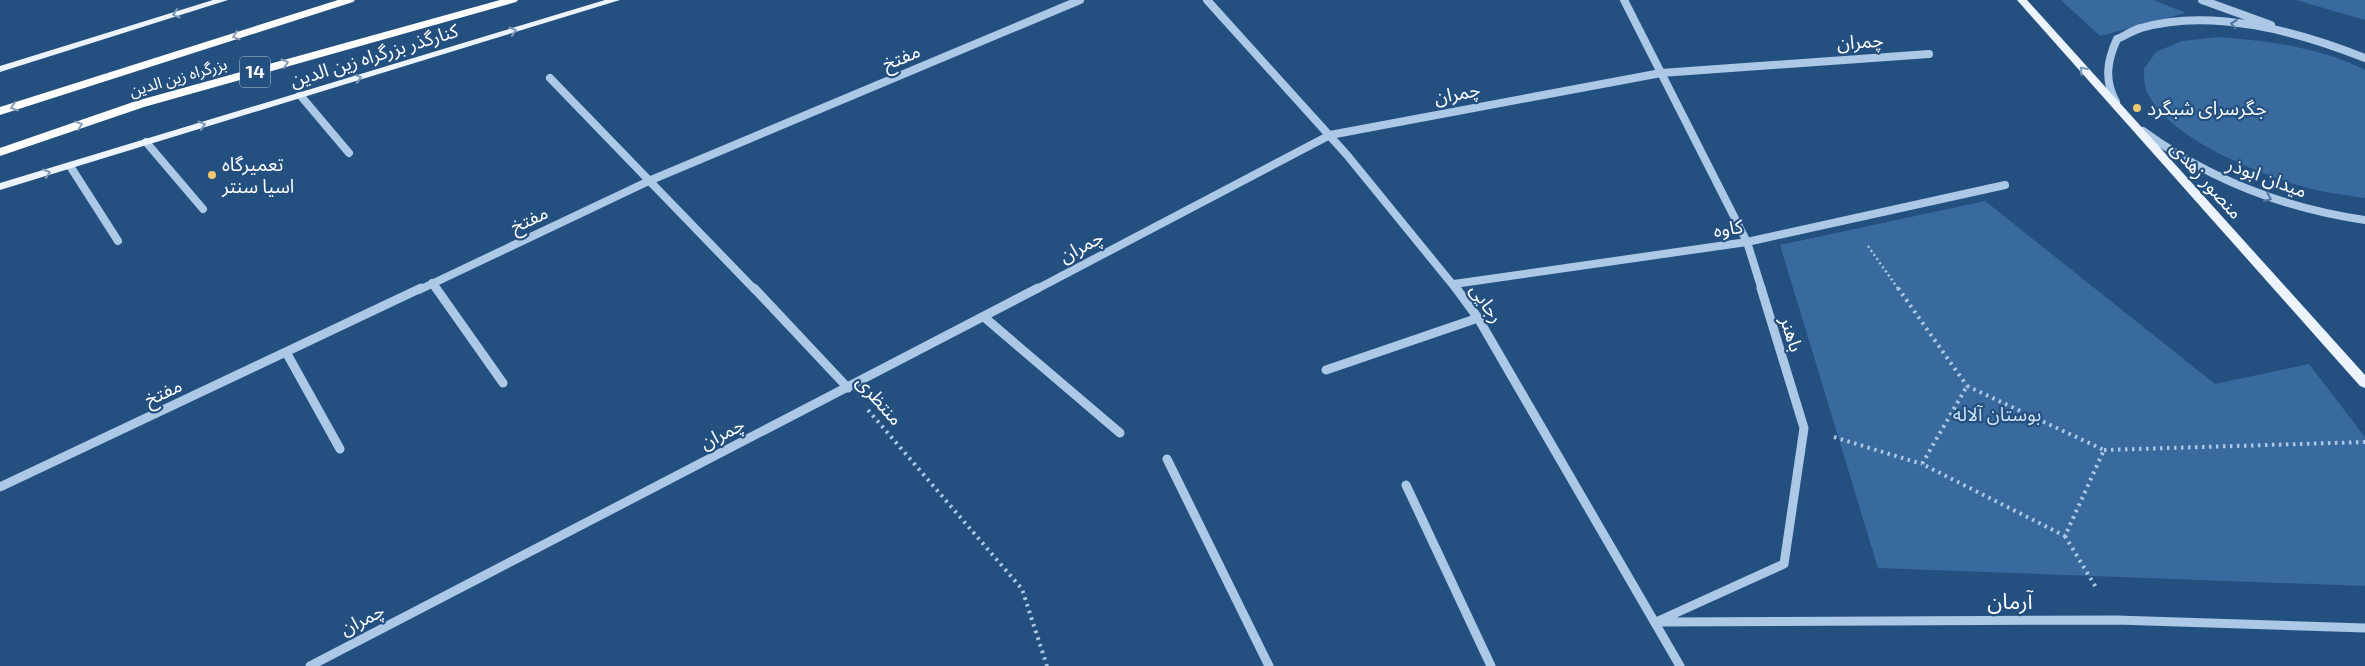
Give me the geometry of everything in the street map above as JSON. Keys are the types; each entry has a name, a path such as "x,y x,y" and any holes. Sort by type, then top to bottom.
{"highway":[{"name":"بزرگراه زین الدین","path":"0,111 349,0"},
{"name":"بزرگراه زین الدین","path":"0,152 140,104 512,0"}],"main road":[{"path":"0,69 223,0"},
{"name":"کنارگذر بزرگراه زین الدین","path":"0,187 615,0"},
{"name":"منصور زهدی","path":"2022,0 2365,383"}],"street":[{"name":"مفتخ","path":"0,487 651,180 1080,0"},
{"name":"رجایی","path":"1207,0 1330,135 1454,284 1478,318 1680,666"},
{"name":"باهنر","path":"1624,0 1746,242 1804,428 1784,564 1656,622"},
{"path":"2202,0 2304,37"},
{"name":"میدان ابوذر","path":"2365,58 2304,37 2257,27 2213,22 2166,24 2141,28 2117,39 2108,59 2106,77 2111,96 2127,119 2177,155 2275,201 2335,216 2365,220"},
{"name":"چمران","path":"310,666 848,388 1330,135 1660,74 1929,54"},
{"name":"منتظری","path":"550,78 651,180 848,388"},
{"path":"300,95 349,153"},
{"path":"146,142 203,209"},
{"path":"70,166 118,241"},
{"name":"کاوه","path":"1454,284 1746,242 2004,184"},
{"path":"432,283 502,383"},
{"path":"984,317 1120,433"},
{"path":"1326,370 1478,318"},
{"path":"286,352 340,449"},
{"path":"1167,459 1269,666"},
{"path":"1406,484 1491,666"},
{"name":"آرمان","path":"1656,622 2116,620 2365,628"}],"path":[{"path":"1849,220 1967,386 2104,450 2365,442"},
{"path":"1922,464 1967,386"},
{"name":"منتظری","path":"848,388 1022,589 1047,666"},
{"path":"1804,428 1922,464 2065,536 2116,620"},
{"path":"2065,536 2104,450"}],"green space":[{"path":"2061,0 2153,0 2186,13 2100,36"},
{"path":"2296,0 2365,0 2365,20"},
{"path":"2219,37 2294,46 2348,62 2365,70 2365,198 2308,188 2242,164 2195,140 2174,125 2158,109 2147,92 2144,75 2144,69 2156,52 2182,41"},
{"name":"بوستان آلاله","path":"1985,201 2215,384 2309,364 2365,437 2365,586 1878,568 1780,245"}],"place":[{"name":"جگرسرای شبگرد","path":"2137,108"},
{"name":"تعمیرگاه اسیا سنتر","path":"212,175"}]}
